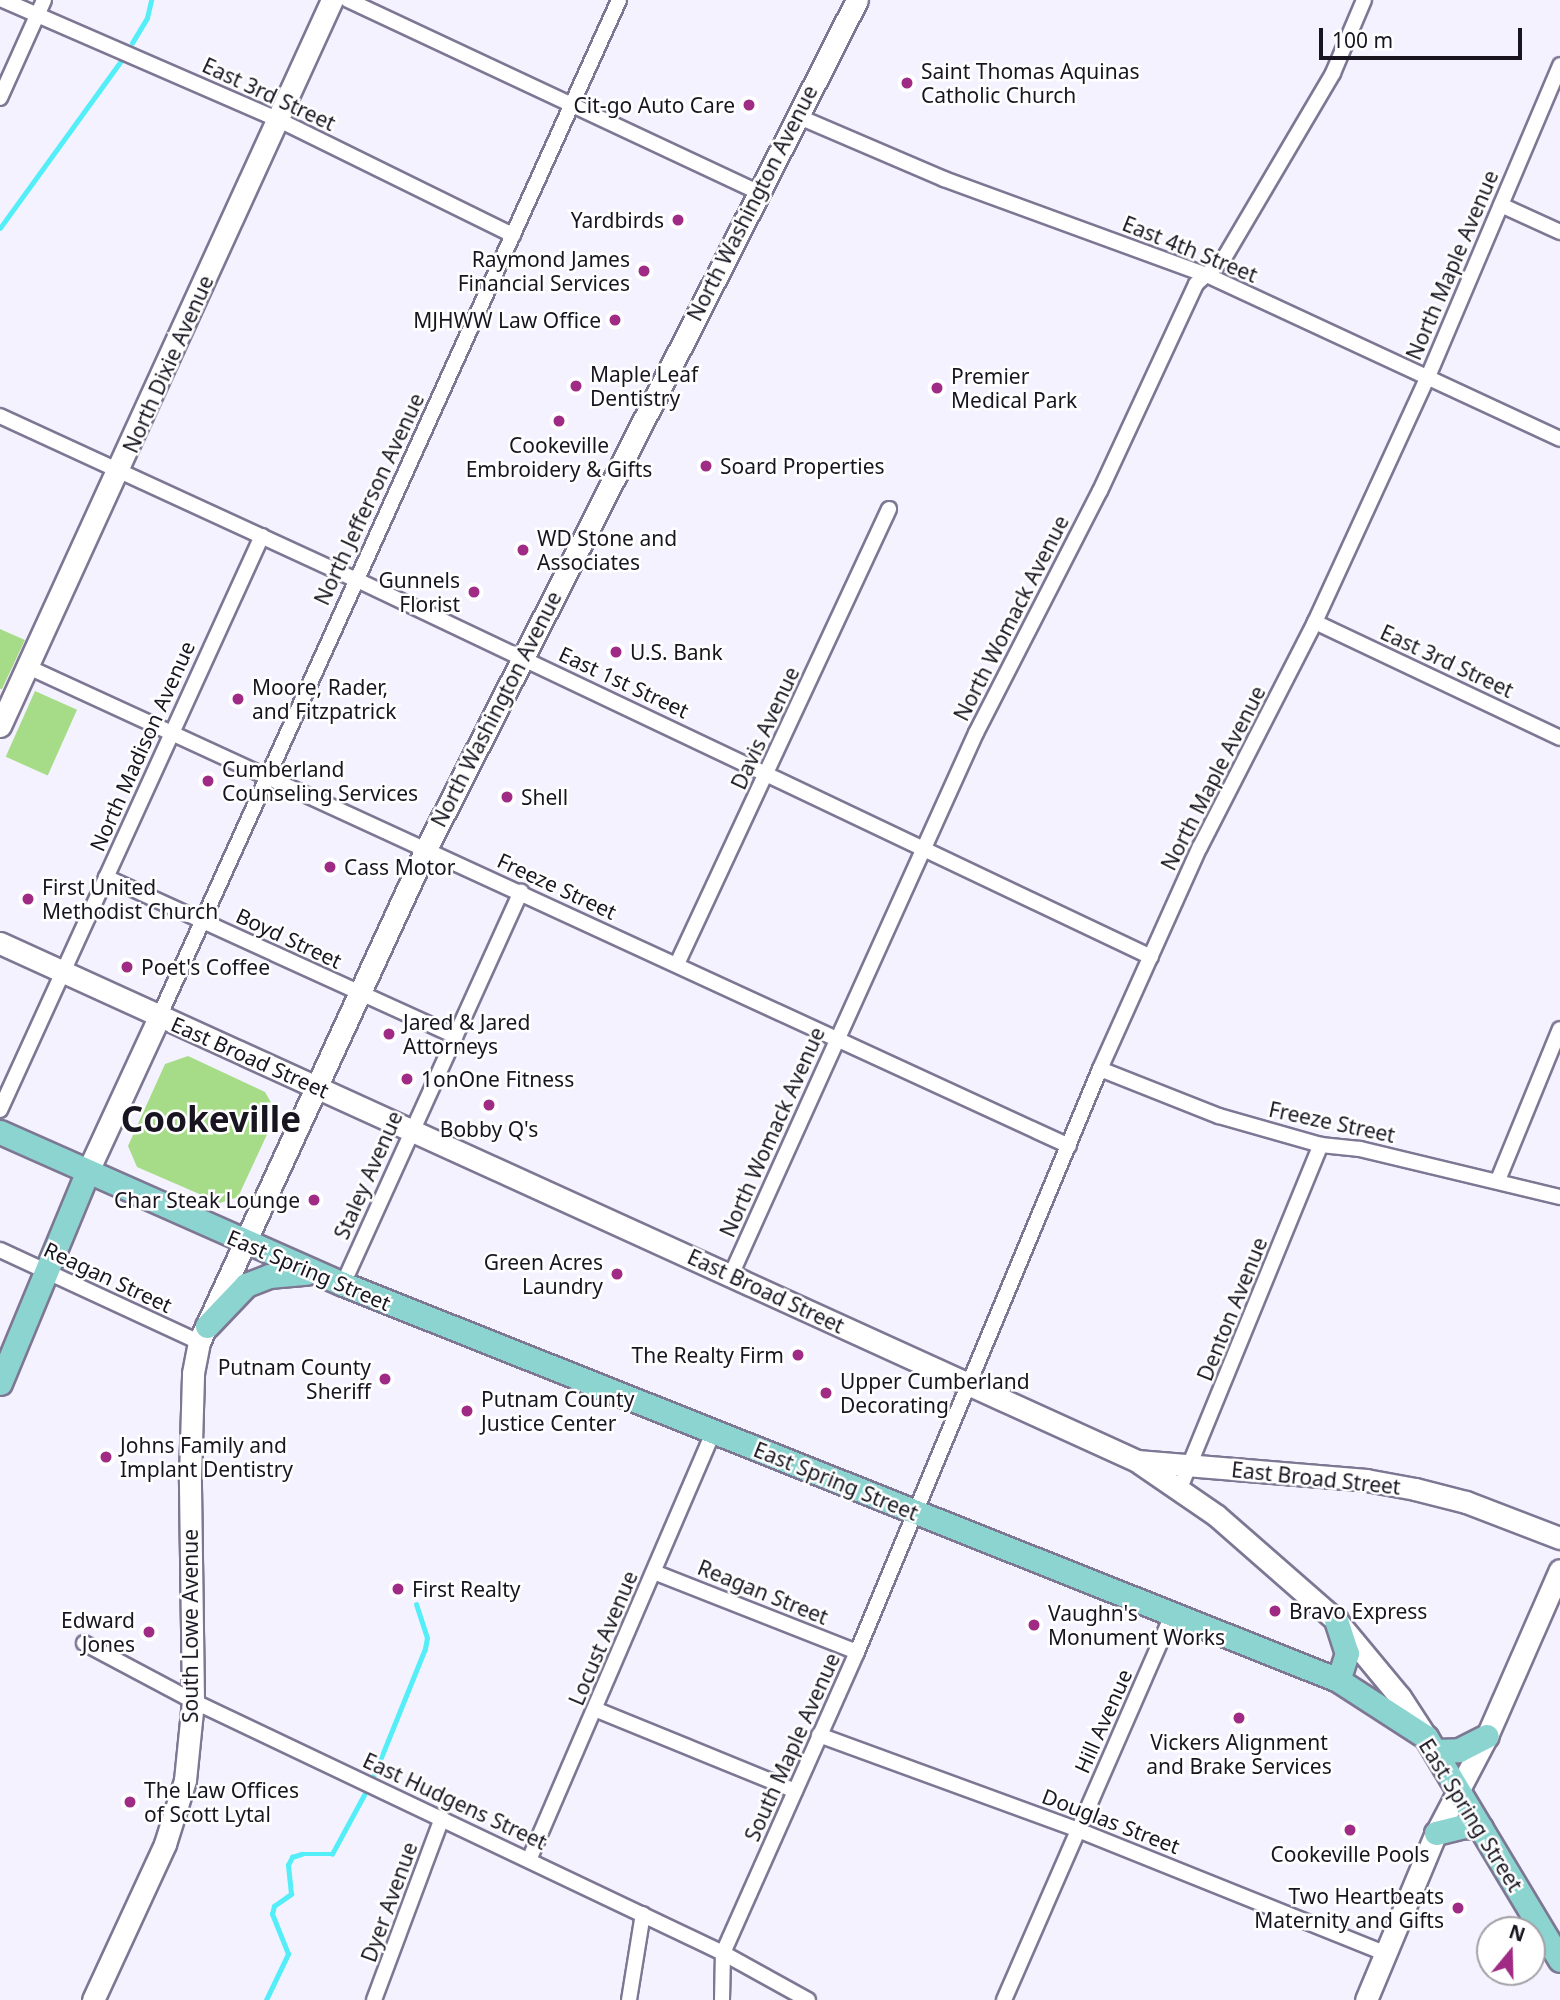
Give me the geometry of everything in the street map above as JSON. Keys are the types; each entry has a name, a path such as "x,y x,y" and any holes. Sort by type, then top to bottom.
{"main road":[{"name":"East Spring Street","path":"0,1132 245,1244 714,1431 914,1514 1173,1613 1338,1680 1430,1744 1560,1960"},
{"path":"0,1383 87,1172"},
{"path":"203,1334 246,1285 268,1276 317,1273"},
{"path":"1336,1620 1346,1653 1338,1680"},
{"path":"1430,1744 1458,1750 1487,1736"},
{"path":"1436,1833 1465,1826 1481,1828"}],"street":[{"name":"East 3rd Street","path":"3,0 279,120 513,236"},
{"path":"0,98 44,0"},
{"name":"North Dixie Avenue","path":"0,726 332,0"},
{"path":"348,0 575,104 757,192"},
{"name":"North Jefferson Avenue","path":"159,1017 355,579 575,104 619,0"},
{"name":"North Washington Avenue","path":"203,1334 426,849 757,192 857,0"},
{"name":"North Womack Avenue","path":"731,1275 924,846 1196,284 1223,260 1333,73 1364,0"},
{"name":"North Maple Avenue","path":"914,1514 1100,1069 1200,846 1315,622 1427,379 1560,65"},
{"name":"East 4th Street","path":"797,116 944,179 1207,275 1560,439"},
{"path":"1500,205 1560,232"},
{"name":"East 1st Street","path":"0,416 924,846 1151,957"},
{"name":"Davis Avenue","path":"677,964 889,509"},
{"name":"North Madison Avenue","path":"0,1110 262,536"},
{"name":"East 3rd Street","path":"1315,622 1560,738"},
{"name":"Freeze Street","path":"26,666 267,774 677,964 836,1041 1069,1146"},
{"name":"Boyd Street","path":"106,877 455,1036"},
{"name":"Staley Avenue","path":"343,1284 410,1130 521,892"},
{"name":"East Broad Street","path":"0,943 1137,1461 1415,1489 1466,1502 1560,1538"},
{"path":"87,1172 159,1017"},
{"path":"1499,1180 1560,1029"},
{"name":"Freeze Street","path":"1100,1069 1219,1116 1321,1145 1499,1180 1560,1197"},
{"name":"Denton Avenue","path":"1180,1488 1321,1145"},
{"name":"Reagan Street","path":"0,1250 45,1271 203,1334"},
{"name":"South Lowe Avenue","path":"93,2000 177,1813 193,1701 191,1442 203,1334"},
{"name":"Locust Avenue","path":"529,1860 597,1710 714,1431"},
{"path":"1137,1461 1180,1488 1261,1552 1336,1620 1400,1697 1430,1744"},
{"name":"South Maple Avenue","path":"722,2000 723,1952 857,1652 914,1514"},
{"path":"1366,2000 1436,1833 1487,1736 1560,1570"},
{"name":"Reagan Street","path":"654,1572 857,1652"},
{"name":"Hill Avenue","path":"1004,2000 1173,1613"},
{"name":"East Hudgens Street","path":"84,1643 193,1701 723,1952 808,2000"},
{"path":"597,1710 795,1791"},
{"name":"Douglas Street","path":"819,1735 1078,1830 1384,1954"},
{"name":"Dyer Avenue","path":"374,2000 442,1818"},
{"path":"629,2000 643,1914"}],"green space":[{"path":"0,629 25,640 2,689 0,689"},
{"path":"35,691 77,710 48,775 6,757"},
{"path":"188,1056 265,1092 277,1113 238,1197 220,1203 137,1167 128,1146 165,1064"}],"waterway":[{"path":"132,43 147,18 151,0"},
{"path":"0,228 120,62"},
{"path":"374,1775 425,1649 427,1638 416,1605"},
{"path":"266,2000 288,1954 272,1914 274,1906 291,1894 288,1865 292,1857 302,1854 332,1854 364,1795"}],"place":[{"name":"Saint Thomas Aquinas Catholic Church","path":"907,83"},
{"name":"Cit-go Auto Care","path":"749,105"},
{"name":"Yardbirds","path":"678,220"},
{"name":"Raymond James Financial Services","path":"644,271"},
{"name":"MJHWW Law Office","path":"615,320"},
{"name":"Maple Leaf Dentistry","path":"576,386"},
{"name":"Premier Medical Park","path":"937,388"},
{"name":"Cookeville Embroidery & Gifts","path":"559,421"},
{"name":"Soard Properties","path":"706,466"},
{"name":"WD Stone and Associates","path":"523,550"},
{"name":"Gunnels Florist","path":"474,592"},
{"name":"U.S. Bank","path":"616,652"},
{"name":"Moore, Rader, and Fitzpatrick","path":"238,699"},
{"name":"Cumberland Counseling Services","path":"208,781"},
{"name":"Shell","path":"507,797"},
{"name":"Cass Motor","path":"330,867"},
{"name":"First United Methodist Church","path":"28,899"},
{"name":"Poet's Coffee","path":"127,967"},
{"name":"Jared & Jared Attorneys","path":"389,1034"},
{"name":"1onOne Fitness","path":"407,1079"},
{"name":"Bobby Q's","path":"489,1105"},
{"name":"Char Steak Lounge","path":"314,1200"},
{"name":"Green Acres Laundry","path":"617,1274"},
{"name":"The Realty Firm","path":"798,1355"},
{"name":"Putnam County Sheriff","path":"385,1379"},
{"name":"Upper Cumberland Decorating","path":"826,1393"},
{"name":"Putnam County Justice Center","path":"467,1411"},
{"name":"Johns Family and Implant Dentistry","path":"106,1457"},
{"name":"First Realty","path":"398,1589"},
{"name":"Bravo Express","path":"1275,1611"},
{"name":"Vaughn's Monument Works","path":"1034,1625"},
{"name":"Edward Jones","path":"149,1632"},
{"name":"Vickers Alignment and Brake Services","path":"1239,1718"},
{"name":"The Law Offices of Scott Lytal","path":"130,1802"},
{"name":"Cookeville Pools","path":"1350,1830"},
{"name":"Two Heartbeats Maternity and Gifts","path":"1458,1908"}],"district":[{"name":"Cookeville","path":"211,1119"}]}
